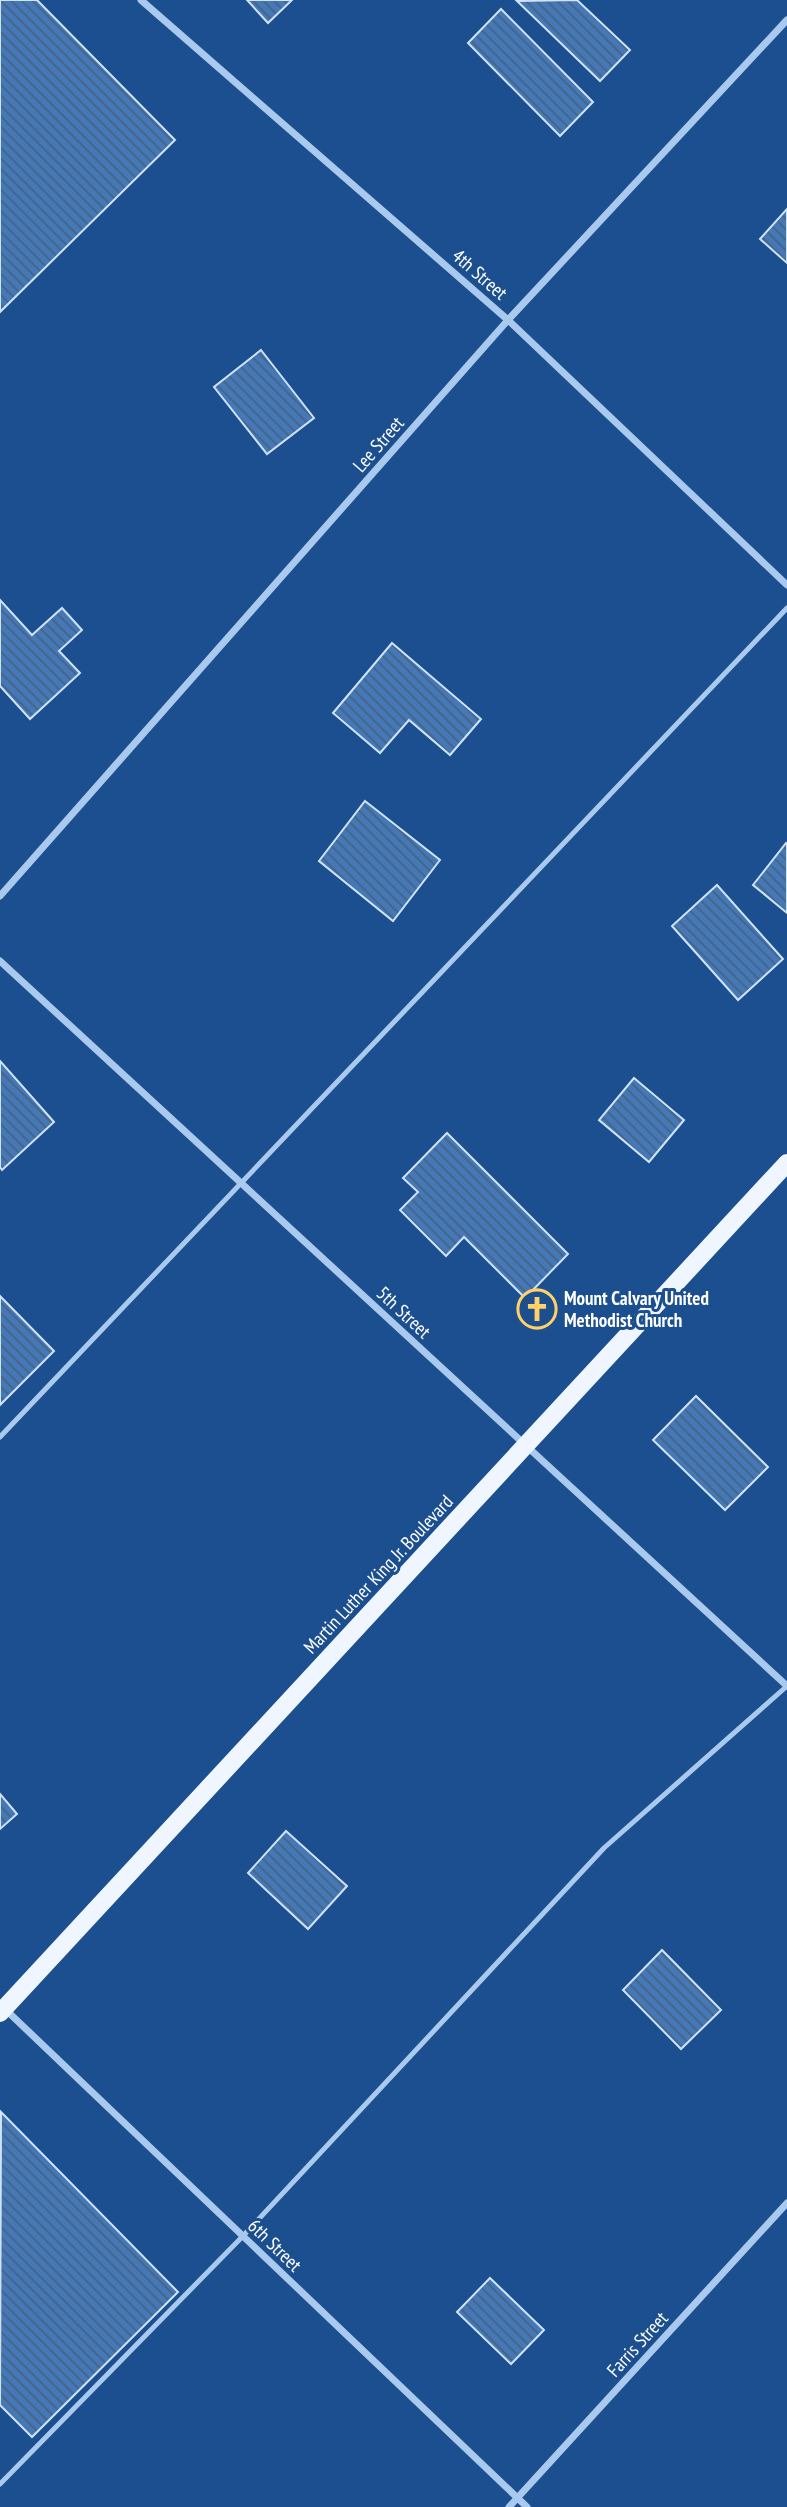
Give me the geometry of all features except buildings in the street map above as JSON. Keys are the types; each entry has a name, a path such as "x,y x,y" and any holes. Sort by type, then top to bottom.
{"main road":[{"name":"Martin Luther King Jr. Boulevard","path":"1,2009 787,1163"}],"street":[{"name":"4th Street","path":"142,0 508,320 787,585"},
{"name":"Lee Street","path":"0,896 508,320 787,20"},
{"name":"5th Street","path":"0,961 787,1686"},
{"name":"6th Street","path":"1,2009 527,2507"},
{"name":"Farris Street","path":"509,2507 787,2203"}],"lane":[{"path":"0,1437 787,608"},
{"path":"0,2484 243,2236 604,1848 787,1686"}],"place":[{"name":"Mount Calvary United Methodist Church","path":"537,1309"}]}
